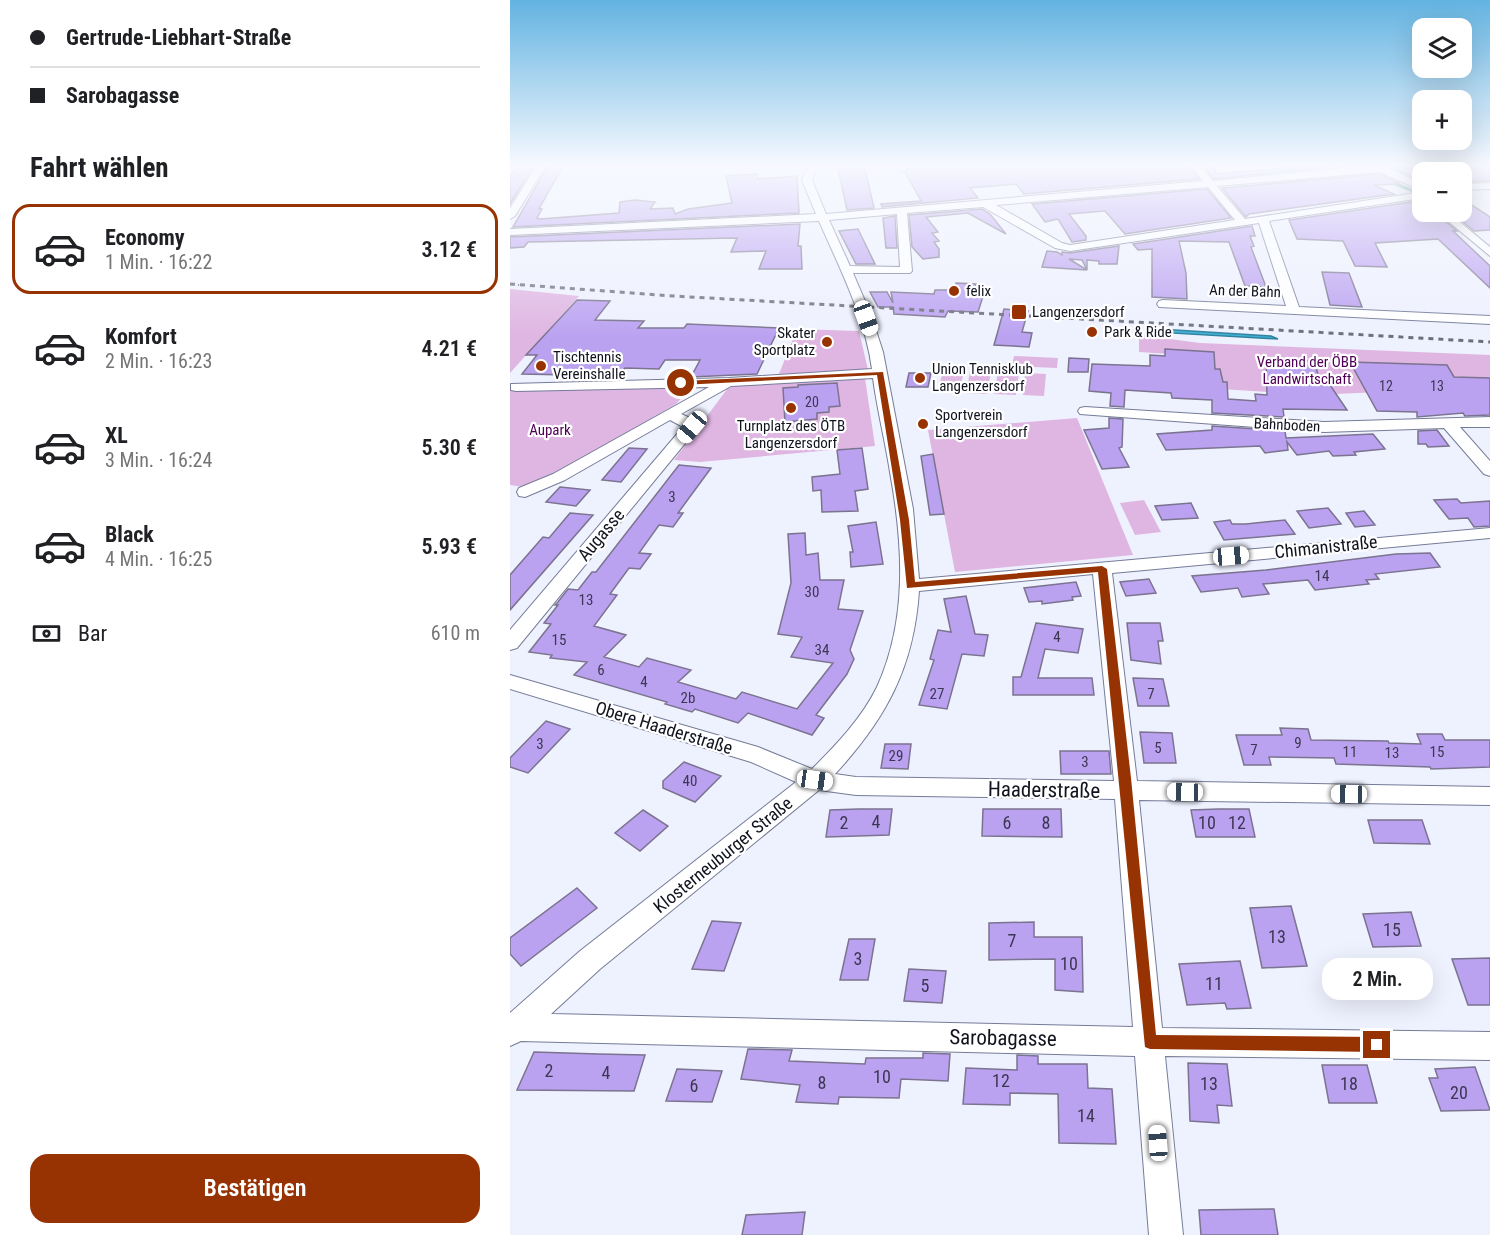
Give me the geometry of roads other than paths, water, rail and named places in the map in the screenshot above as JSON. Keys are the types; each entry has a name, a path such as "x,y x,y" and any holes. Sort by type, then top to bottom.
{"street":[{"path":"510,232 741,222"},
{"name":"Klosterneuburger Straße","path":"513,1030 590,960 815,780 844,752 866,723 887,687 909,615 910,586 905,520 872,338 847,269 824,222"},
{"path":"847,269 906,271 903,222"},
{"path":"1017,222 1059,246 1070,248 1242,222"},
{"path":"1264,222 1293,309"},
{"path":"1454,222 1490,253"},
{"name":"An der Bahn","path":"1163,304 1325,311 1327,315 1334,318 1349,315 1346,312 1490,320"},
{"path":"516,387 729,382 880,373"},
{"path":"525,492 559,477 729,382"},
{"name":"Bahnboden","path":"1085,411 1304,426 1490,422"},
{"name":"Augasse","path":"510,642 692,427 683,420 670,415"},
{"path":"1448,423 1490,471"},
{"name":"Chimanistraße","path":"910,586 1490,533"},
{"path":"1102,569 1126,791 1166,1235"},
{"name":"Obere Haaderstraße","path":"510,682 758,756 815,780"},
{"name":"Haaderstraße","path":"815,780 856,786 1490,796"},
{"name":"Sarobagasse","path":"513,1030 1490,1046"}],"water":[{"path":"1159,329 1271,336 1278,339 1154,332"}],"railway":[{"path":"519,285 510,284 673,296 1490,342"}],"place":[{"name":"felix","path":"954,291"},
{"name":"Langenzersdorf","path":"1019,312"},
{"name":"Park & Ride","path":"1092,332"},
{"name":"Skater Sportplatz","path":"827,342"},
{"name":"Tischtennis Vereinshalle","path":"541,366"},
{"name":"Union Tennisklub Langenzersdorf","path":"920,378"},
{"name":"Turnplatz des ÖTB Langenzersdorf","path":"791,408"},
{"name":"Sportverein Langenzersdorf","path":"923,424"}],"park label":[{"name":"Verband der ÖBB Landwirtschaft","path":"1307,370"},
{"name":"Aupark","path":"550,430"}]}
